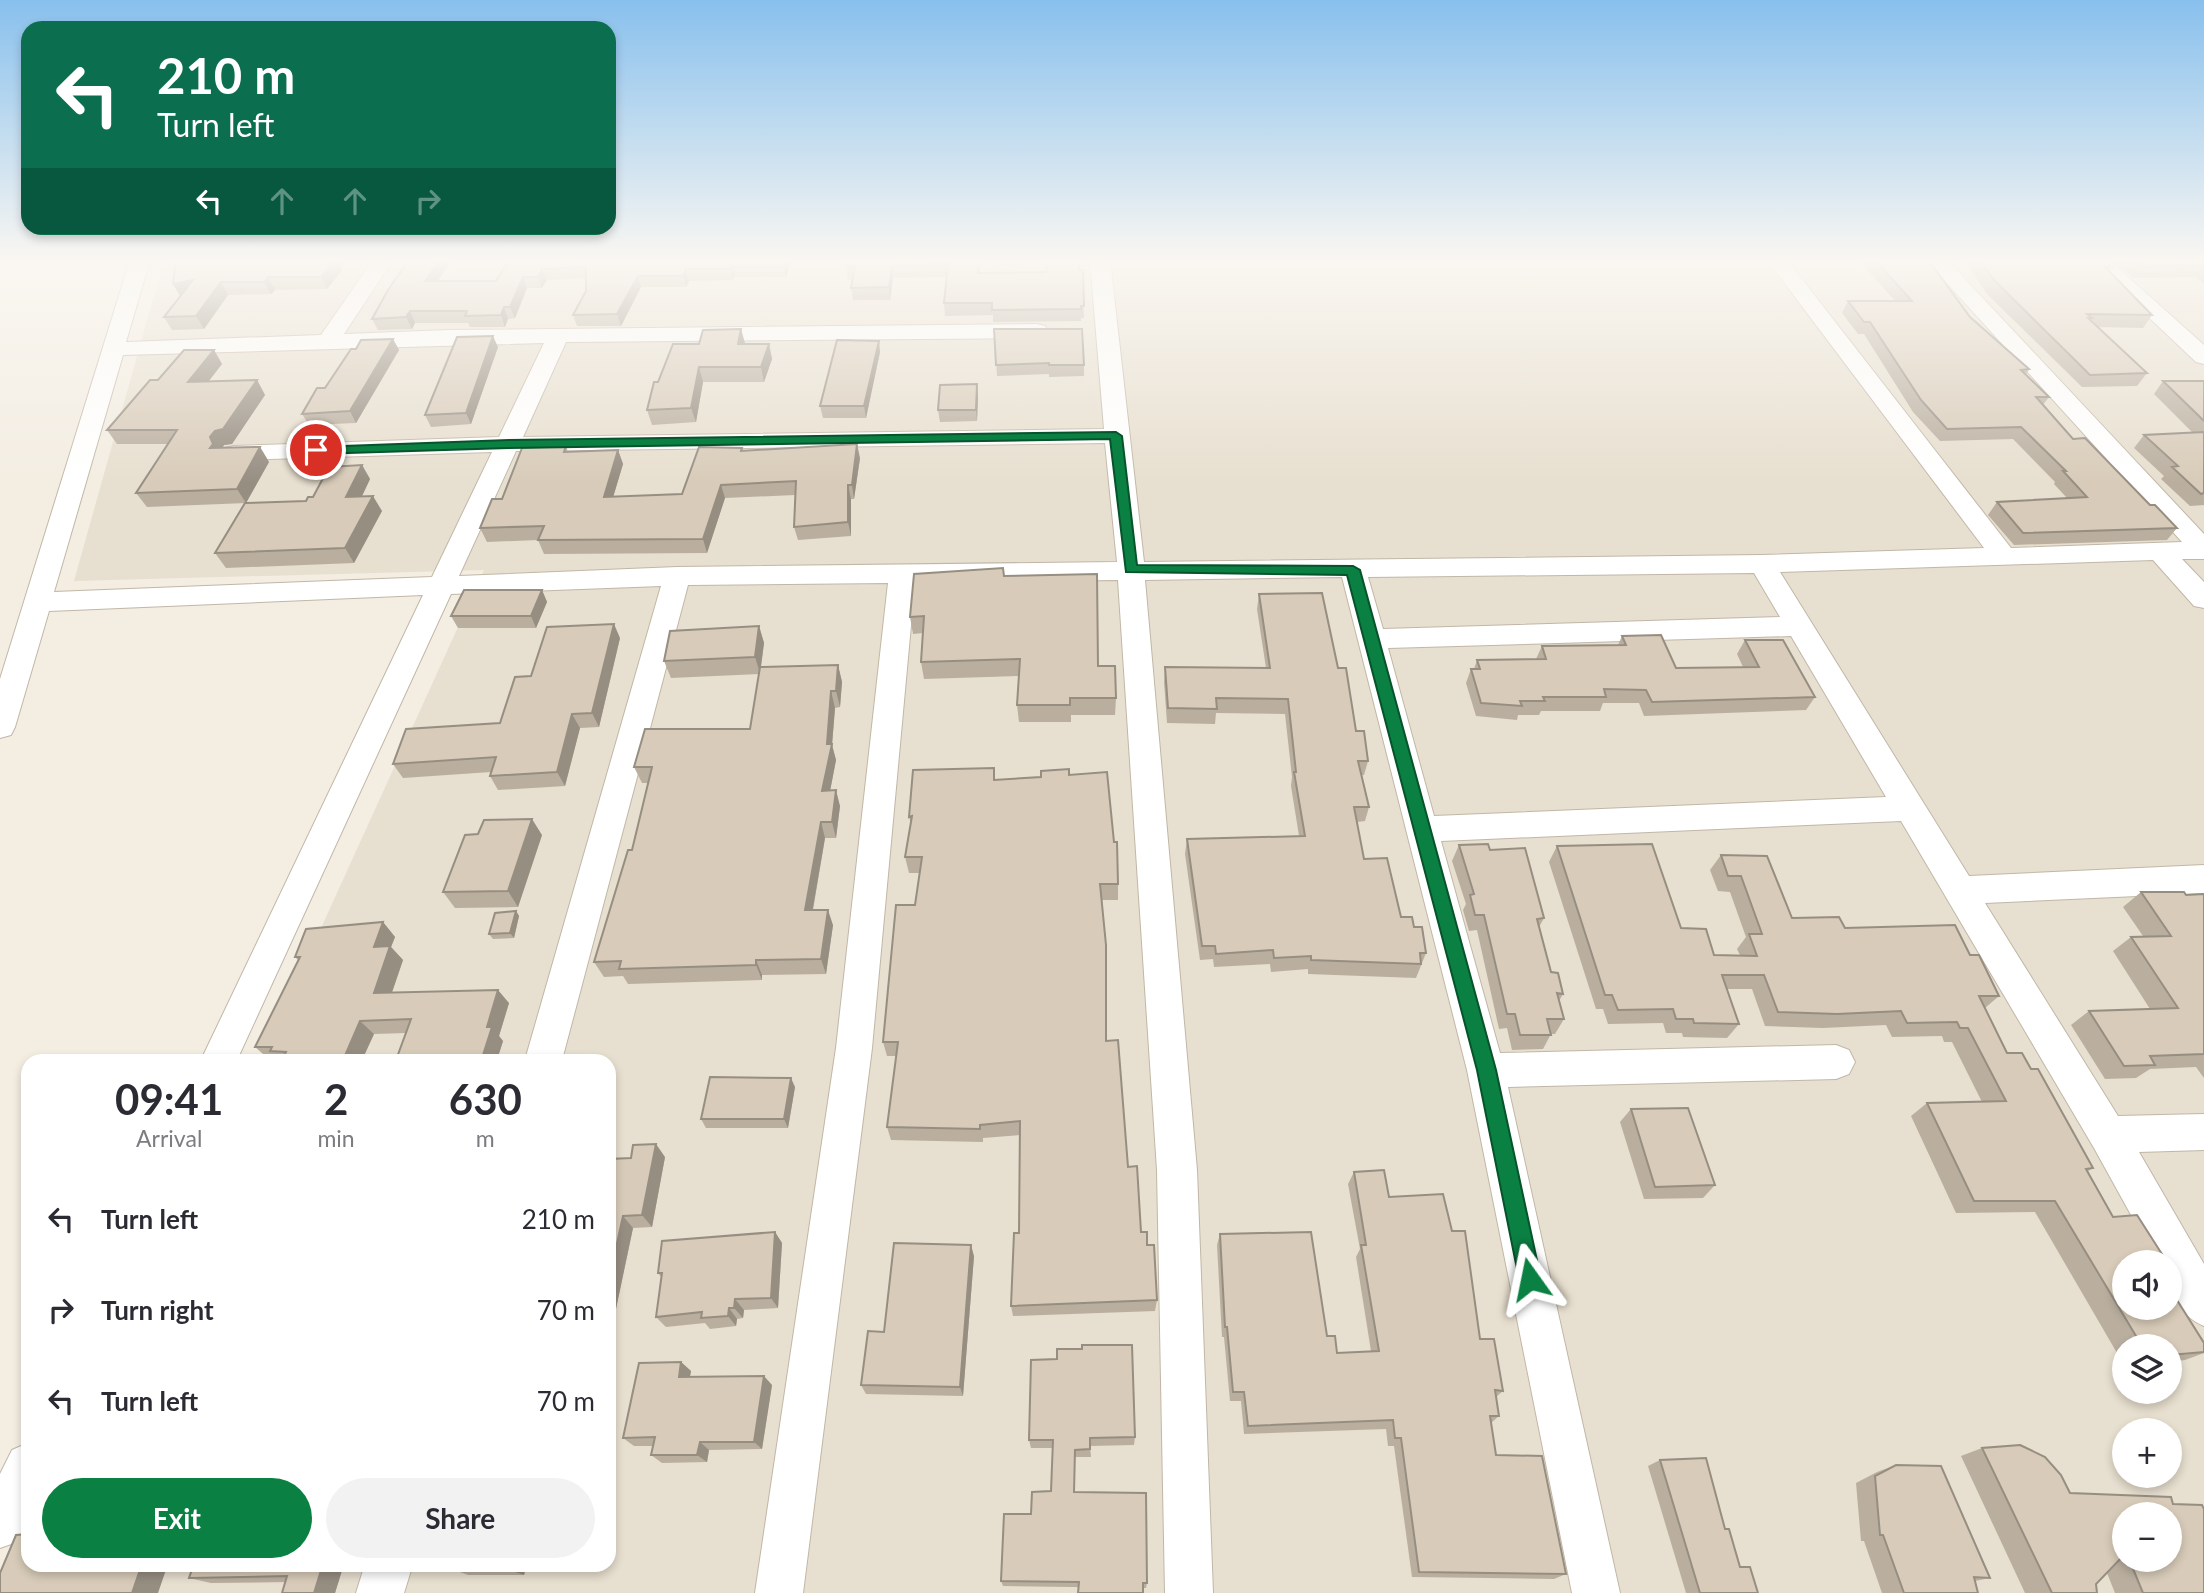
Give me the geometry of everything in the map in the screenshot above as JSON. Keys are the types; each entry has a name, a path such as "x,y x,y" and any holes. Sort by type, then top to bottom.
{"street":[{"path":"0,727 119,334"},
{"path":"329,340 333,334"},
{"path":"115,349 329,340 792,334"},
{"path":"1105,334 1130,569 1177,1170 1189,1593"},
{"path":"1834,334 2004,558"},
{"path":"2005,334 2204,550"},
{"path":"2179,334 2204,357"},
{"path":"222,1054 557,338"},
{"path":"234,453 509,444 1116,436"},
{"path":"37,602 677,576 1762,564 2204,550"},
{"path":"2160,552 2204,599"},
{"path":"1762,564 2108,1135 2204,1306"},
{"path":"1353,570 1486,1070 1596,1593"},
{"path":"779,1593 854,1048 902,574"},
{"path":"546,1054 677,576"},
{"path":"1371,639 1799,626"},
{"path":"1422,829 1909,808"},
{"path":"1959,890 2204,879"},
{"path":"1486,1070 1836,1062"},
{"path":"2108,1135 2204,1132"},
{"path":"0,1525 21,1481"},
{"path":"380,1593 387,1572"}],"shaded area":[{"path":"143,334 2204,334 2204,1593 17,1593 27,1572 616,1572 616,1054 264,1054 484,570 74,581"}],"building":[{"path":"702,334 740,334 738,344 769,344 761,367 699,367 691,408 647,410 654,382 658,382 673,344 699,344"},
{"path":"994,334 1082,334 1084,365 996,365"},
{"path":"1878,334 1990,334 2029,369 2021,370 2049,397 2036,397 2073,439 2085,438 2150,505 2155,505 2177,528 2023,533 1997,502 2087,497 2063,471 2066,471 2021,427 1947,429 1921,400"},
{"path":"2049,334 2106,334 2147,373 2090,375"},
{"path":"493,336 466,413 425,415 457,337"},
{"path":"393,339 350,411 302,414 317,388 325,388 351,349 356,349 361,340"},
{"path":"837,340 879,341 864,406 820,406"},
{"path":"184,350 214,350 188,382 257,380 223,429 215,431 210,437 213,444 210,448 260,447 237,489 136,493 177,430 107,430 150,380 158,380"},
{"path":"2163,381 2204,381 2204,421"},
{"path":"977,384 976,410 938,410 940,385"},
{"path":"2204,432 2204,493 2201,494 2172,467 2178,466 2144,435"},
{"path":"857,444 852,485 848,485 848,522 794,527 796,481 721,485 703,539 538,540 544,526 480,528 492,499 502,499 522,448 566,446 564,452 618,450 604,497 682,494 699,447 742,448 741,451"},
{"path":"362,465 346,497 373,496 345,548 215,553 245,503 306,501 308,497 313,497 329,467"},
{"path":"1003,568 1004,576 1097,574 1098,666 1115,666 1116,698 1070,698 1070,705 1017,705 1020,659 921,662 924,616 910,617 914,574"},
{"path":"464,590 542,590 531,616 451,616"},
{"path":"1322,593 1338,668 1346,668 1356,731 1364,731 1368,761 1358,761 1369,807 1354,807 1364,859 1387,858 1401,917 1412,917 1414,927 1422,927 1426,953 1420,953 1421,964 1311,960 1311,956 1274,958 1273,950 1216,954 1215,946 1202,946 1187,839 1305,836 1294,772 1288,699 1216,698 1217,709 1168,708 1165,667 1270,668 1259,594"},
{"path":"614,624 592,713 572,714 557,772 490,776 496,757 393,764 406,729 500,723 515,677 531,676 547,627"},
{"path":"759,626 755,657 664,661 670,631"},
{"path":"1661,635 1676,668 1759,667 1745,640 1783,640 1815,697 1652,702 1646,690 1604,689 1606,697 1543,697 1545,701 1520,701 1522,706 1481,703 1471,669 1480,669 1477,660 1546,659 1542,646 1626,645 1622,636"},
{"path":"838,665 836,691 831,691 827,744 832,744 822,791 836,790 832,822 821,822 805,910 828,910 821,959 756,960 756,965 619,969 621,961 594,962 628,850 632,850 652,767 634,767 645,729 750,729 760,667"},
{"path":"994,768 994,780 1041,777 1041,771 1069,769 1069,775 1107,772 1114,842 1117,842 1118,884 1100,884 1106,945 1106,1041 1118,1040 1128,1167 1137,1166 1141,1232 1147,1232 1147,1245 1154,1245 1157,1300 1011,1306 1014,1233 1019,1233 1020,1121 980,1125 980,1129 887,1127 898,1042 883,1042 896,905 915,905 922,857 905,857 912,816 909,817 913,770"},
{"path":"532,819 508,891 443,892 465,835 478,834 484,820"},
{"path":"1488,844 1490,850 1525,848 1544,918 1537,919 1551,972 1558,973 1563,994 1557,993 1564,1019 1547,1019 1551,1035 1520,1035 1515,1014 1507,1014 1484,915 1475,915 1470,895 1474,894 1459,845"},
{"path":"1652,844 1681,928 1706,929 1714,955 1757,956 1749,934 1762,934 1741,876 1728,876 1721,855 1767,856 1792,918 1839,917 1845,928 1955,925 1970,955 1979,955 1999,996 1979,996 2007,1053 2022,1053 2031,1069 2038,1069 2093,1168 2086,1169 2113,1217 2137,1215 2159,1250 2112,1250 2112,1296 2055,1201 1974,1201 1927,1103 2006,1101 1968,1028 1960,1028 1957,1022 1907,1023 1901,1011 1837,1014 1778,1012 1764,975 1722,975 1739,1024 1694,1023 1693,1019 1676,1019 1673,1009 1618,1010 1612,995 1605,995 1557,846"},
{"path":"2141,892 2204,894 2204,1054 2150,1056 2155,1065 2124,1066 2089,1011 2178,1008 2131,937 2171,936"},
{"path":"516,911 510,933 489,934 495,913"},
{"path":"383,922 374,947 390,946 374,993 498,990 487,1027 492,1027 483,1054 398,1054 411,1019 360,1021 346,1054 285,1054 286,1052 270,1051 272,1047 255,1047 300,957 295,957 306,929"},
{"path":"710,1077 791,1078 784,1119 701,1119"},
{"path":"1688,1108 1715,1185 1655,1187 1631,1109"},
{"path":"656,1144 642,1215 623,1216 616,1248 616,1159 631,1158 633,1145"},
{"path":"1384,1170 1389,1197 1443,1194 1452,1231 1465,1231 1480,1339 1494,1339 1503,1391 1495,1390 1499,1416 1490,1416 1496,1455 1542,1456 1566,1574 1419,1572 1401,1438 1395,1438 1393,1420 1248,1426 1244,1392 1233,1392 1225,1327 1220,1234 1311,1232 1327,1336 1335,1336 1337,1353 1379,1351 1361,1245 1366,1245 1354,1172"},
{"path":"775,1232 771,1298 735,1299 734,1308 729,1308 728,1316 701,1318 702,1312 656,1317 662,1273 658,1273 662,1241"},
{"path":"894,1243 971,1245 960,1387 861,1385 868,1331 884,1332"},
{"path":"2182,1308 2204,1343 2204,1352 2182,1354 2182,1334 2135,1334 2126,1320 2182,1320"},
{"path":"1082,1345 1132,1345 1135,1437 1090,1438 1090,1449 1075,1450 1074,1492 1146,1493 1147,1583 1143,1583 1143,1593 1078,1593 1079,1582 1001,1581 1004,1514 1031,1514 1032,1492 1051,1491 1053,1440 1029,1440 1031,1360 1057,1359 1057,1349 1082,1349"},
{"path":"681,1362 679,1377 764,1376 754,1442 700,1442 697,1455 651,1455 655,1437 623,1438 639,1363"},
{"path":"2020,1445 2045,1457 2061,1475 2070,1493 2171,1497 2172,1502 2112,1502 2112,1567 2096,1584 2097,1593 2052,1593 1982,1448"},
{"path":"1706,1458 1725,1529 1729,1529 1740,1567 1750,1567 1758,1593 1700,1593 1660,1460"},
{"path":"1896,1465 1941,1466 1990,1578 1974,1577 1978,1593 1904,1593 1883,1535 1880,1535 1875,1476"},
{"path":"2182,1504 2202,1505 2204,1593 2143,1593 2134,1572 2182,1572"},
{"path":"16,1535 21,1535 21,1572 139,1572 132,1593 0,1593 0,1573"},
{"path":"191,1572 321,1572 314,1593 282,1593 287,1576 189,1578"}],"route":[{"path":"316,450 509,444 1116,436 1130,569 1353,570 1486,1070 1530,1279"}]}
